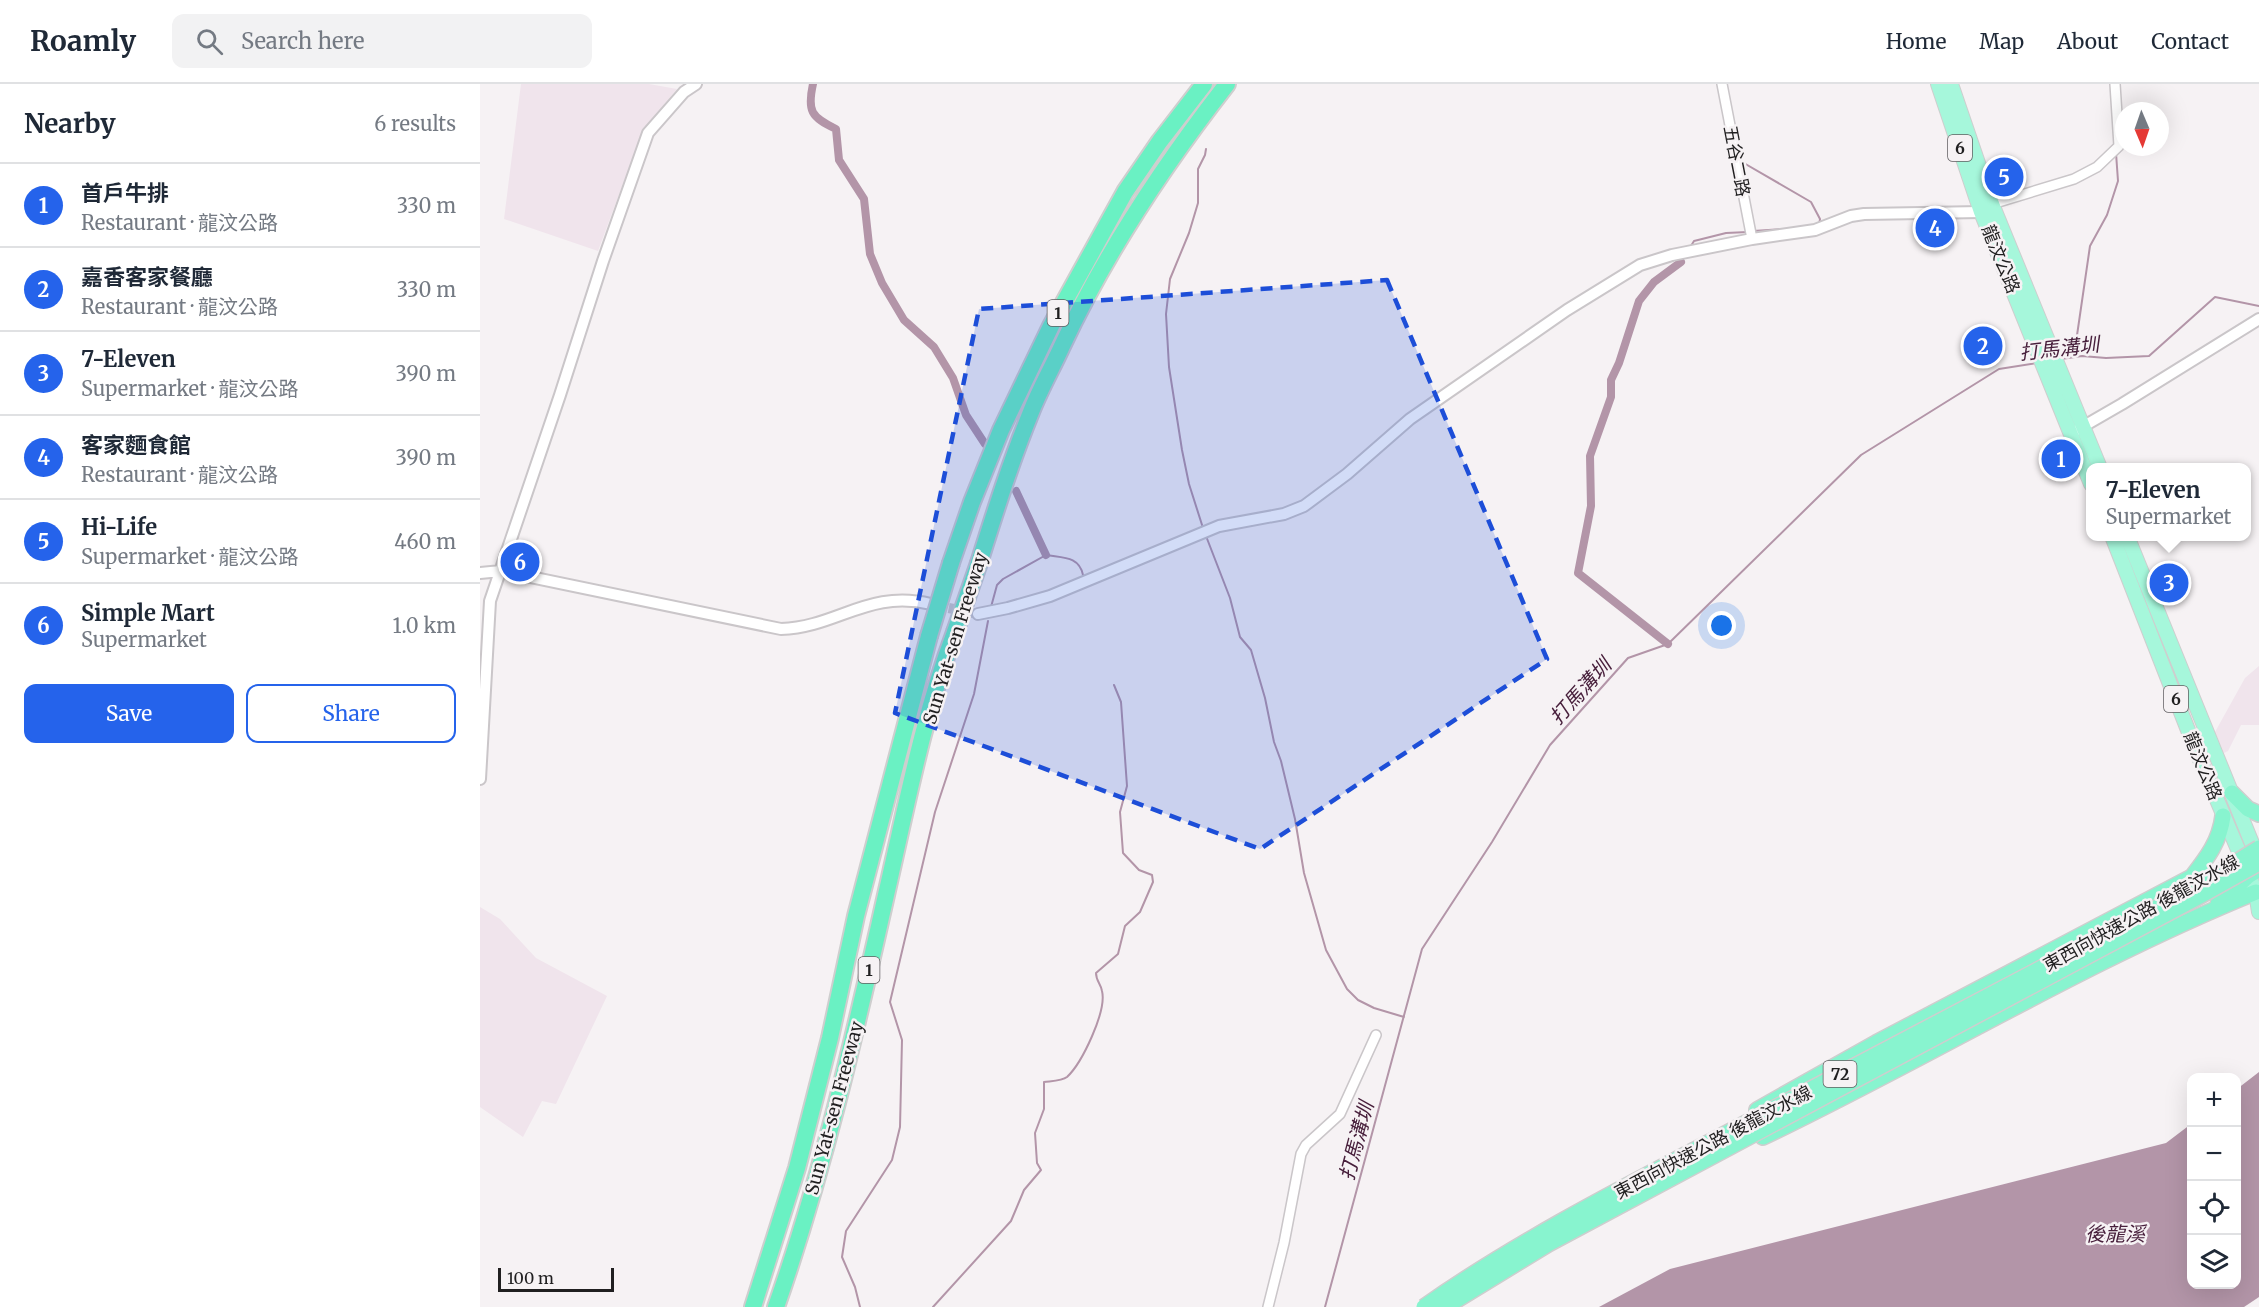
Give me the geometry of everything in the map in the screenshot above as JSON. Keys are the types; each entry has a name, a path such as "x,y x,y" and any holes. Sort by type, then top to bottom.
{"highway":[{"name":"Sun Yat-sen Freeway","path":"753,1307 797,1168 830,1038 858,906 929,636 972,502 1001,430 1051,326 1125,192 1160,141 1204,84"},
{"name":"Sun Yat-sen Freeway","path":"776,1307 795,1254 840,1093 911,788 943,663 1009,470 1032,410 1077,314 1152,185 1180,144 1227,84"},
{"path":"2232,794 2248,809 2259,813"},
{"path":"2192,878 2211,852 2221,832 2223,816"},
{"path":"1710,1142 1735,1122 1876,1043 2192,878 2256,856"},
{"name":"東西向快速公路 後龍汶水線","path":"1424,1307 1495,1260 1710,1142 2256,856"},
{"name":"東西向快速公路 後龍汶水線","path":"1445,1307 1548,1244 1693,1165 2190,902 2256,856"},
{"path":"2211,910 2253,872"},
{"path":"1693,1165 1723,1156 1817,1111 2119,954 2211,910 2257,896"}],"main road":[{"name":"龍汶公路","path":"1938,84 2036,328"},
{"name":"龍汶公路","path":"1951,84 1987,208"},
{"name":"6","path":"2036,328 2064,376 2086,465"},
{"name":"6","path":"2036,328 2049,380 2097,463"},
{"name":"龍汶公路","path":"2114,541 2223,816 2256,856"},
{"name":"龍汶公路","path":"2129,541 2256,856"},
{"name":"6","path":"2256,856 2253,872 2259,912"}],"street":[{"path":"480,779 490,601 648,133 684,92 696,84"},
{"name":"五谷二路","path":"1722,84 1752,236"},
{"path":"978,614 1050,596 1219,526 1284,514 1304,506 1347,474 1410,419 1567,310 1640,265 1752,236 1815,230 1851,216 1987,208 2074,179 2097,167 2119,146 2115,84"},
{"path":"2077,430 2259,319"},
{"path":"480,573 501,571 781,629 801,628 872,603 896,599 931,604"},
{"path":"1268,1307 1284,1243 1301,1154 1306,1145 1340,1114 1376,1035"}],"highlighted area":[{"path":"1387,280 1547,659 1260,849 895,713 979,309"}],"shaded area":[{"path":"521,84 649,84 677,89 643,130 598,251 504,219"},
{"path":"2259,666 2259,725 2241,725 2228,751 2224,753 2215,732 2245,678"},
{"path":"480,907 500,919 536,958 607,996 556,1104 542,1101 523,1137 480,1107"}],"water":[{"name":"後龍溪","path":"2259,1072 2259,1297 2244,1307 1599,1307 1670,1269 2166,1143 2187,1127 2187,1289 2241,1289 2241,1086"}],"waterway":[{"path":"813,84 811,101 813,112 821,121 836,129 839,160 864,199 870,254 882,283 904,320 934,347 953,378 966,415 985,444"},
{"path":"1203,528 1189,484 1182,450 1169,367 1166,314 1170,279 1189,233 1198,203 1198,169 1206,149"},
{"path":"2074,356 2090,246 2107,215 2118,181 2116,156"},
{"path":"1742,162 1811,202 1820,219 1819,226"},
{"path":"1753,231 1786,229"},
{"path":"1691,246 1694,241 1726,233 1748,232"},
{"path":"1681,262 1685,256"},
{"path":"1668,644 1578,573 1591,506 1590,456 1611,397 1611,380 1619,363 1639,301 1654,282 1681,262"},
{"name":"打馬溝圳","path":"2061,359 2082,356 2106,358 2149,356 2215,297 2259,306"},
{"name":"打馬溝圳","path":"1325,1307 1422,949 1492,842 1550,745 1628,658 1668,644 1861,455 1999,369 2037,363"},
{"path":"1016,491 1046,555"},
{"path":"1206,536 1230,598 1240,637 1251,650 1265,698 1274,742 1295,819 1304,873 1326,950 1347,989 1358,1000 1374,1008 1404,1017"},
{"path":"991,607 997,585 1003,579 1046,555 1074,561 1083,575"},
{"path":"860,1307 855,1287 842,1257 846,1231 892,1160 900,1127 902,1040 890,1002 935,812 974,694 988,621"},
{"path":"933,1307 1011,1221 1024,1190 1041,1170 1037,1163 1035,1133 1044,1109 1044,1082 1067,1077 1086,1049 1097,1023 1103,1000 1096,973 1118,954 1125,926 1140,912 1153,882 1152,875 1139,870 1123,853 1120,812 1127,786 1121,702 1114,685"}],"tunnel":[{"path":"934,605 978,614"}],"place":[{"name":"Hi-Life","path":"2004,177"},
{"name":"客家麵食館","path":"1935,228"},
{"name":"嘉香客家餐廳","path":"1983,346"},
{"name":"首戶牛排","path":"2061,459"},
{"name":"Simple Mart","path":"520,562"},
{"name":"7-Eleven","path":"2169,583"}]}
